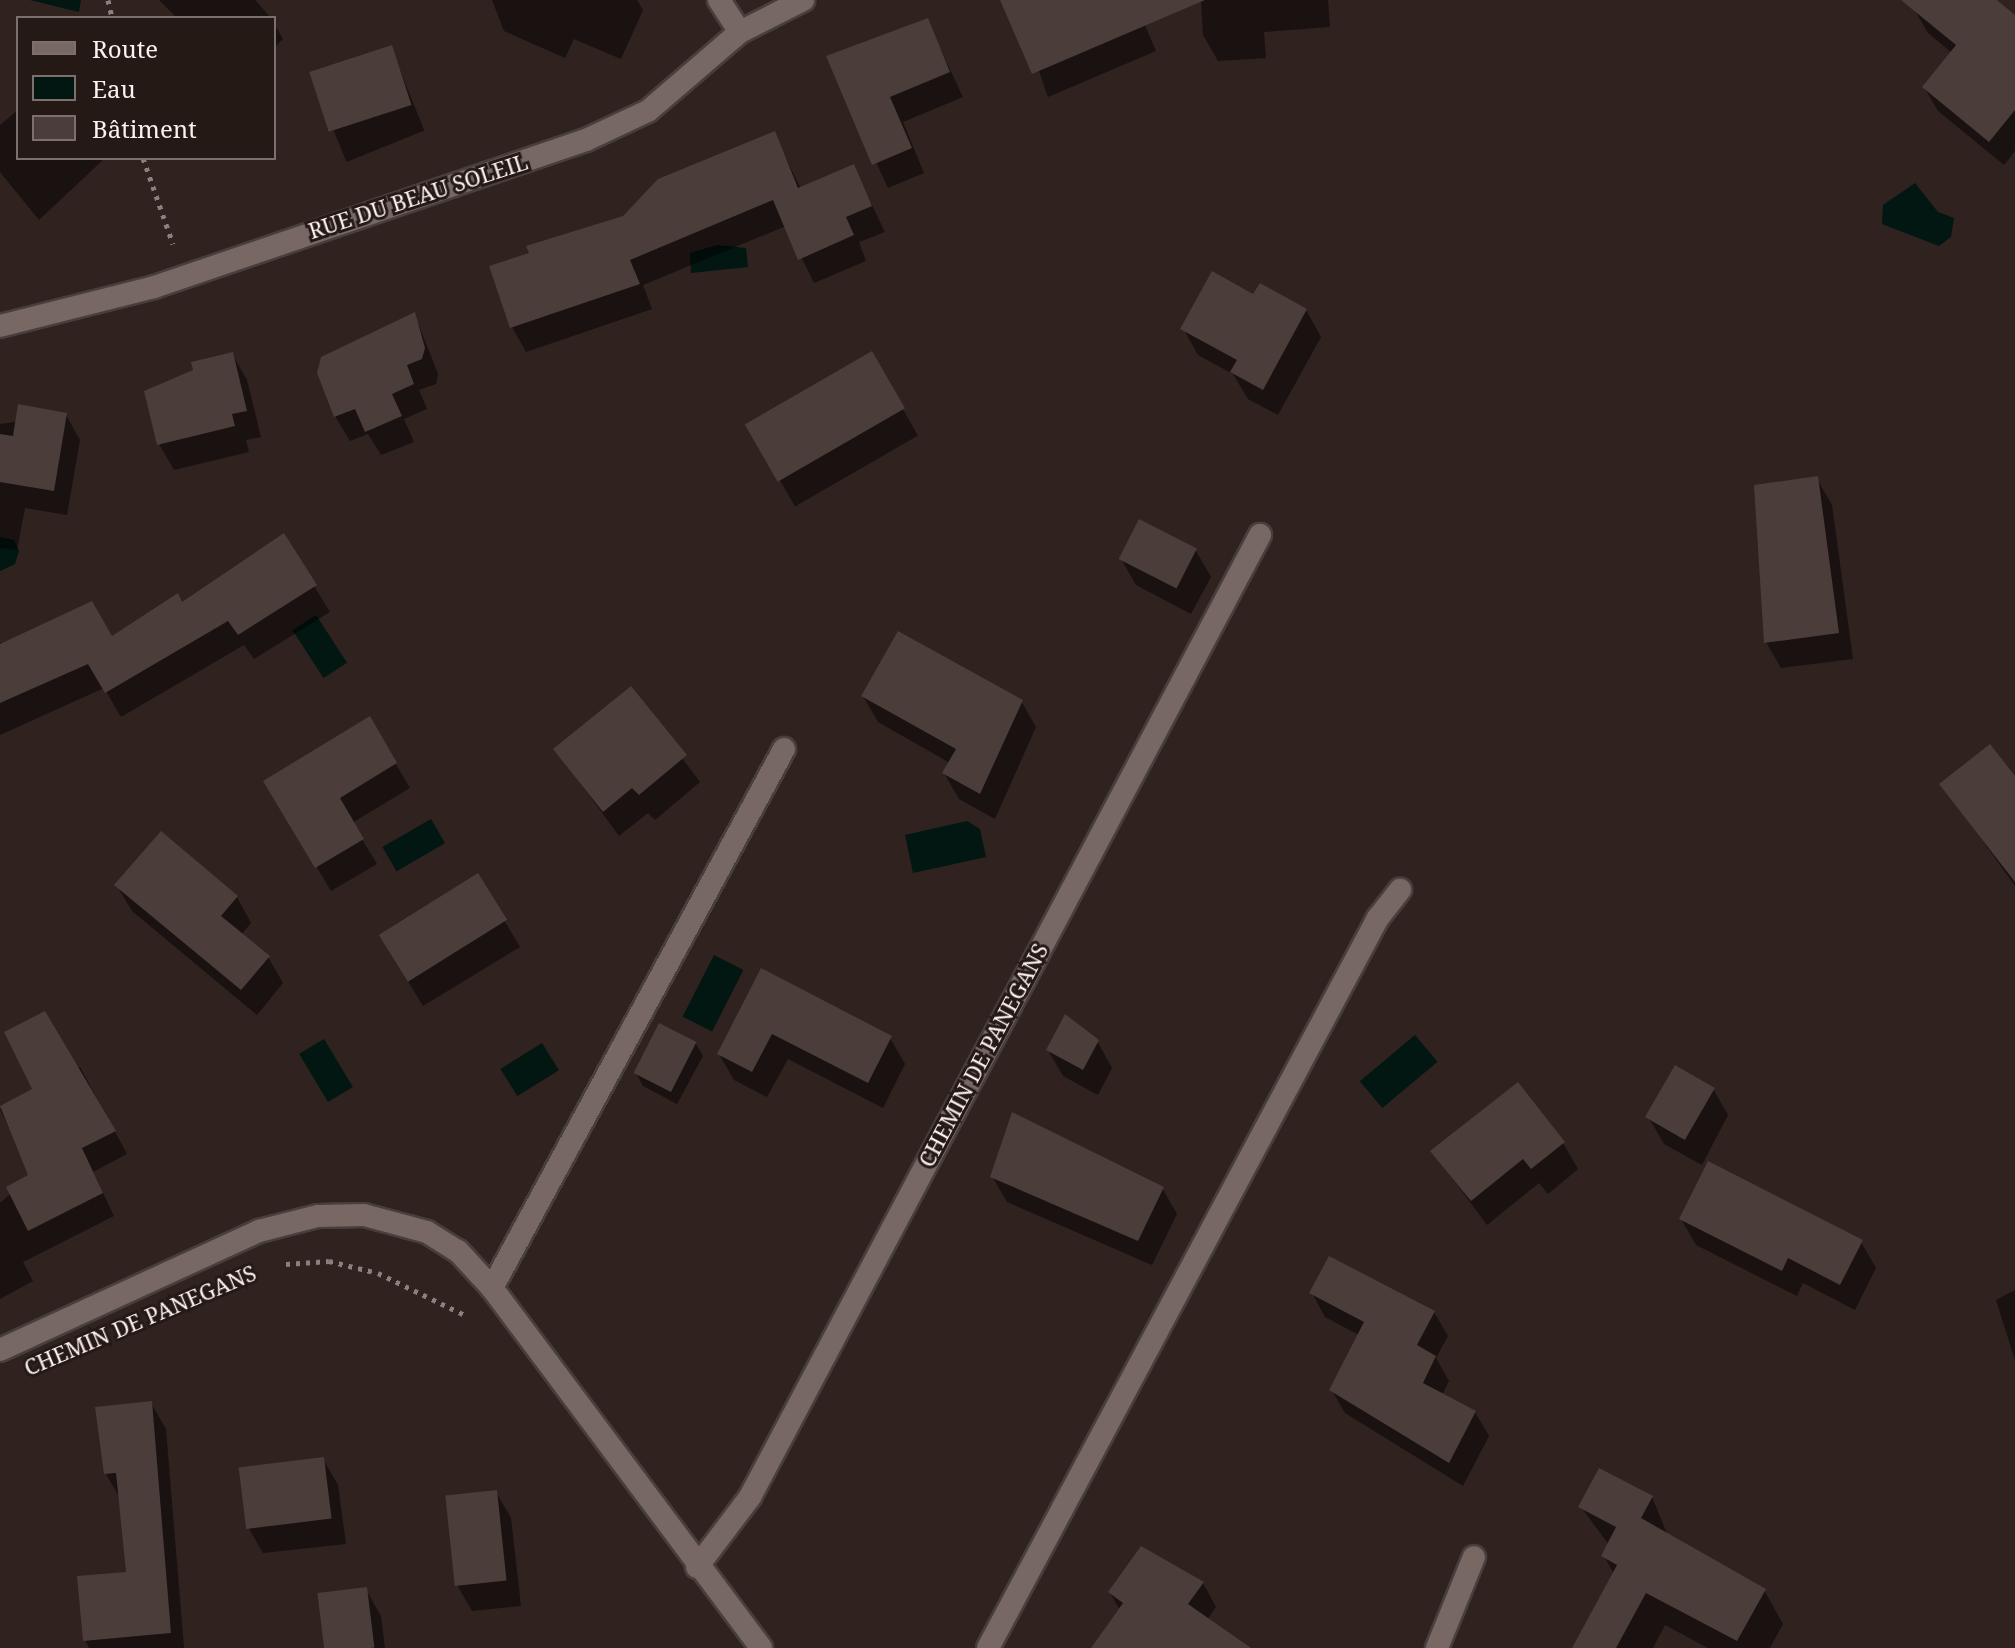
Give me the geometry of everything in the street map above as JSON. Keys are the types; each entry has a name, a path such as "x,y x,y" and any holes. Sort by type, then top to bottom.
{"street":[{"path":"719,0 740,32"},
{"name":"RUE DU BEAU SOLEIL","path":"0,326 186,276 586,140 648,111 740,32 803,0"},
{"name":"CHEMIN DE PANEGANS","path":"697,1567 750,1497 1260,535"},
{"path":"492,1288 784,749"},
{"path":"988,1648 1378,918 1400,890"},
{"name":"CHEMIN DE PANEGANS","path":"0,1350 259,1231 318,1216 364,1215 427,1232 458,1251 492,1288 697,1567 761,1648"},
{"path":"1437,1648 1474,1557"}],"path":[{"path":"144,160 186,276"},
{"name":"CHEMIN DE PANEGANS","path":"277,1266 329,1261 378,1273 430,1293 479,1324"}],"water":[{"path":"30,0 81,0 79,12"},
{"path":"1915,183 1938,212 1954,218 1951,237 1939,246 1882,224 1883,205"},
{"path":"717,245 746,248 748,267 691,273 690,253"},
{"path":"0,537 14,540 19,551 15,564 0,571"},
{"path":"316,615 347,663 324,678 293,630"},
{"path":"431,819 445,843 397,871 383,847"},
{"path":"967,821 980,829 986,857 913,873 905,835"},
{"path":"714,955 743,970 712,1031 683,1016"},
{"path":"1415,1035 1437,1062 1382,1108 1360,1081"},
{"path":"324,1039 353,1087 328,1102 299,1054"},
{"path":"542,1043 559,1070 517,1096 500,1069"}],"building":[{"path":"1000,0 1205,0 1032,74"},
{"path":"1901,0 1997,0 2015,15 2015,110 1989,142 1922,87 1956,45"},
{"path":"928,18 950,72 890,97 912,148 872,165 826,56"},
{"path":"392,45 411,105 329,132 309,72"},
{"path":"775,131 798,188 854,164 872,206 846,217 854,235 798,260 773,200 630,260 640,284 510,328 489,266 529,253 526,246 623,216 658,179"},
{"path":"1212,271 1253,294 1260,283 1307,309 1263,390 1230,372 1237,360 1180,329"},
{"path":"415,312 425,348 422,359 407,365 414,384 392,394 402,416 365,432 355,409 334,417 317,373 321,357"},
{"path":"872,351 905,408 778,482 745,425"},
{"path":"233,352 247,411 232,414 235,426 157,445 144,391 193,370 191,362"},
{"path":"18,404 67,413 54,491 0,482 0,434 13,436"},
{"path":"1818,476 1839,633 1764,643 1754,485"},
{"path":"1139,519 1197,549 1176,589 1119,559"},
{"path":"284,533 317,585 238,635 228,621 105,693 88,664 0,703 0,644 92,601 112,636 178,593 182,602"},
{"path":"898,631 1023,700 980,794 942,773 956,749 861,696"},
{"path":"631,686 687,755 639,795 632,788 603,812 553,749"},
{"path":"370,716 397,763 340,798 364,839 315,868 263,781"},
{"path":"1990,744 2015,776 2015,882 1939,784"},
{"path":"161,831 238,896 221,916 270,956 241,990 114,885"},
{"path":"478,873 507,920 408,982 379,935"},
{"path":"761,968 892,1036 868,1083 772,1034 752,1072 717,1054"},
{"path":"45,1011 116,1131 82,1148 103,1193 28,1231 6,1187 28,1175 0,1106 32,1089 4,1032"},
{"path":"1065,1014 1099,1040 1083,1070 1046,1050"},
{"path":"659,1023 696,1042 671,1092 634,1073"},
{"path":"1675,1065 1715,1088 1685,1140 1645,1117"},
{"path":"1518,1082 1565,1142 1531,1169 1523,1159 1471,1201 1430,1151"},
{"path":"1012,1112 1164,1187 1138,1241 990,1177"},
{"path":"1708,1161 1863,1240 1840,1285 1788,1258 1782,1271 1679,1219"},
{"path":"1329,1256 1435,1311 1417,1345 1436,1356 1423,1383 1476,1411 1449,1463 1329,1390 1364,1322 1309,1293"},
{"path":"152,1401 171,1633 83,1641 77,1576 126,1572 116,1473 104,1474 95,1407"},
{"path":"324,1457 332,1519 246,1529 239,1467"},
{"path":"1599,1468 1653,1496 1641,1518 1766,1589 1737,1641 1646,1593 1616,1648 1572,1648 1617,1565 1601,1556 1616,1527 1578,1507"},
{"path":"497,1490 507,1581 455,1586 445,1495"},
{"path":"1141,1546 1204,1582 1188,1604 1251,1648 1091,1648 1123,1603 1108,1592"},
{"path":"367,1587 374,1648 324,1648 317,1593"}]}
